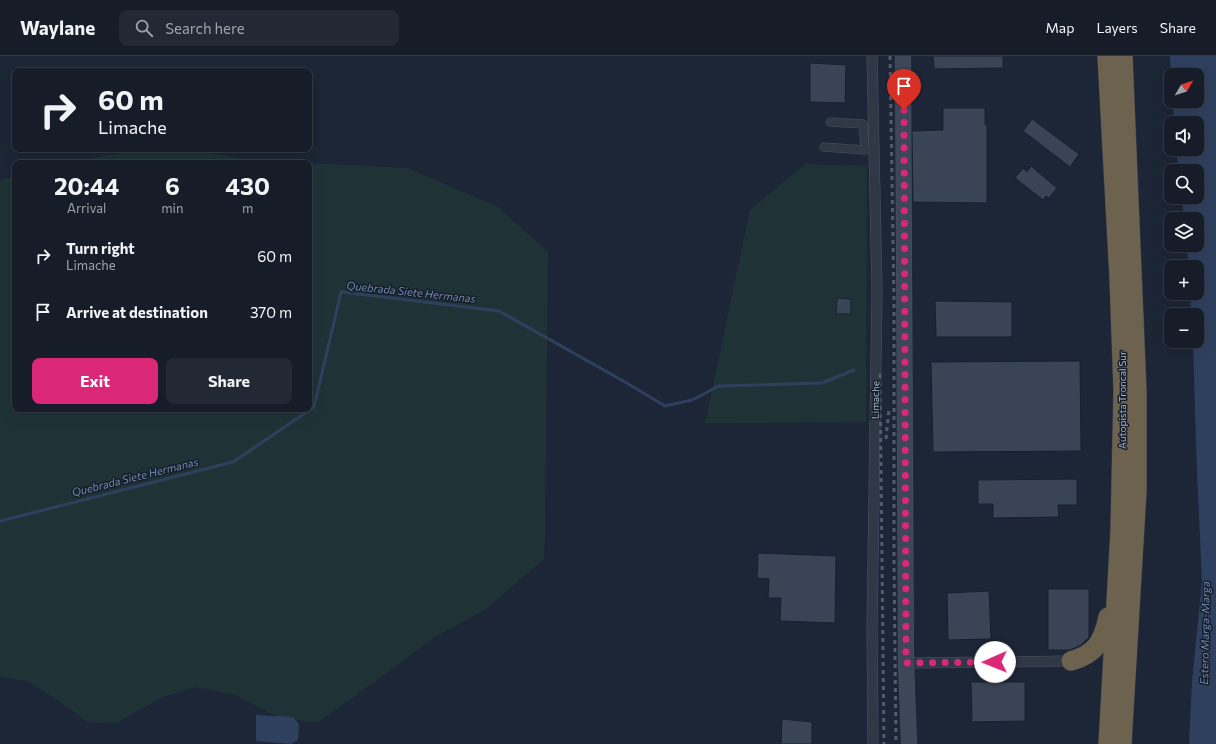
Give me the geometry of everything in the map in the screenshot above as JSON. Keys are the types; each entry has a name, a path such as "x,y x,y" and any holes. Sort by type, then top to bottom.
{"highway":[{"name":"Autopista Troncal Sur","path":"1107,56 1123,376 1122,484 1108,744"},
{"name":"Autopista Troncal Sur","path":"1122,744 1136,491 1137,398 1124,56"},
{"path":"1072,661 1089,653 1102,639 1117,577"}],"main road":[{"path":"903,56 906,663 909,744"}],"street":[{"name":"Limache","path":"872,56 869,141 876,290 872,629 873,744"},
{"path":"824,147 865,150 869,141 863,124 830,122"},
{"path":"906,663 1072,661"}],"green space":[{"path":"127,152 200,152 251,160 81,160"},
{"path":"312,163 407,168 498,207 548,252 544,559 486,609 433,638 317,723 278,717 236,695 195,687 163,697 116,723 88,722 28,681 0,677 0,180 12,177 12,412 312,412"},
{"path":"805,164 867,166 866,422 705,423 750,210"}],"water":[{"name":"Estero Marga-Marga","path":"1170,56 1216,56 1216,744 1189,744 1192,682 1202,582 1193,348 1204,348 1204,308 1191,308 1190,300 1204,300 1204,260 1188,260 1187,252 1204,252 1204,212 1183,212 1183,204 1204,204 1204,164 1178,164 1177,156 1204,156 1204,116 1174,116 1173,108 1204,108 1204,68 1171,68"},
{"path":"256,715 293,717 299,724 298,740 291,744 256,741"}],"building":[{"path":"933,56 1003,56 1003,68 934,69"},
{"path":"810,63 846,65 845,103 810,102"},
{"path":"943,108 985,108 985,125 987,125 987,203 913,202 912,131 943,130"},
{"path":"1032,119 1079,154 1070,167 1023,131"},
{"path":"1031,166 1057,188 1049,198 1046,196 1043,200 1015,178 1023,168 1027,172"},
{"path":"837,298 851,299 851,314 836,314"},
{"path":"935,301 1012,302 1012,337 936,337"},
{"path":"1080,361 1081,451 933,452 931,362"},
{"path":"1077,479 1077,505 1058,505 1059,517 993,518 993,504 978,504 978,480"},
{"path":"758,553 836,556 835,623 780,621 781,598 768,598 769,579 757,578"},
{"path":"1048,589 1089,589 1089,637 1081,645 1070,650 1048,650"},
{"path":"989,591 991,639 948,640 947,593"},
{"path":"971,682 1025,682 1025,721 972,722"},
{"path":"782,719 812,722 812,744 781,744"}],"waterway":[{"name":"Quebrada Siete Hermanas","path":"312,408 314,407 341,292 499,311 665,406 692,400 719,386 822,383 854,370"},
{"name":"Quebrada Siete Hermanas","path":"0,521 233,462 307,412"}],"railway":[{"path":"890,56 894,303 896,744"},
{"path":"880,374 884,744"},
{"path":"886,439 889,409"}],"route":[{"path":"904,110 906,663 995,662"}]}
